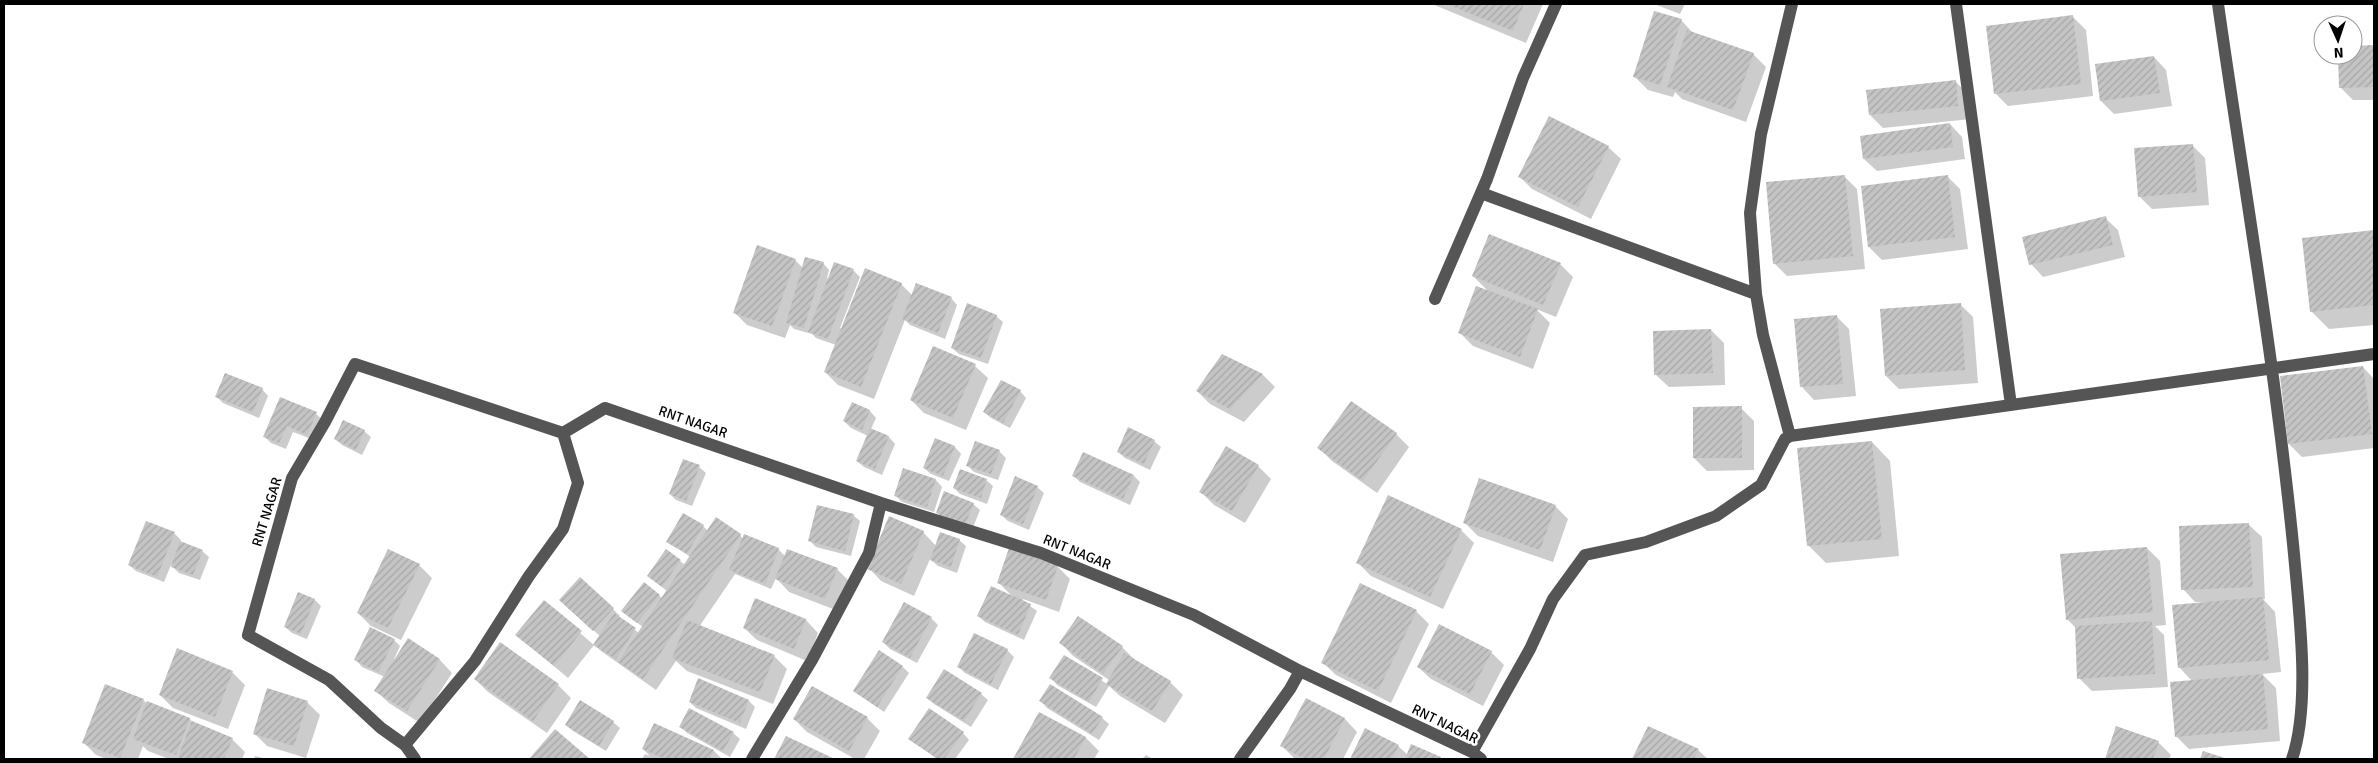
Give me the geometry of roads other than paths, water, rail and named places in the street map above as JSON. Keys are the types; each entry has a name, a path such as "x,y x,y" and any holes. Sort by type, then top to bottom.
{"street":[{"path":"1434,300 1481,193 1523,78 1556,4"},
{"path":"1790,436 1763,335 1756,294 1750,213 1762,134 1792,4"},
{"path":"1956,4 2011,405"},
{"path":"2218,4 2288,499 2299,610 2302,700 2292,759"},
{"path":"1481,193 1756,294"},
{"path":"1477,756 1553,599 1585,555 1646,542 1716,516 1761,485 1785,439 1790,436 2374,354"},
{"name":"RNT NAGAR","path":"415,759 405,745 381,728 329,680 248,634 292,478 325,422 355,364 563,433 606,408 881,503 1041,553 1194,615 1300,671 1477,756"},
{"path":"405,745 475,661 529,576 563,529 578,483 563,433"},
{"path":"752,759 812,660 869,553 881,503"},
{"path":"1240,759 1290,689 1300,671"}]}
